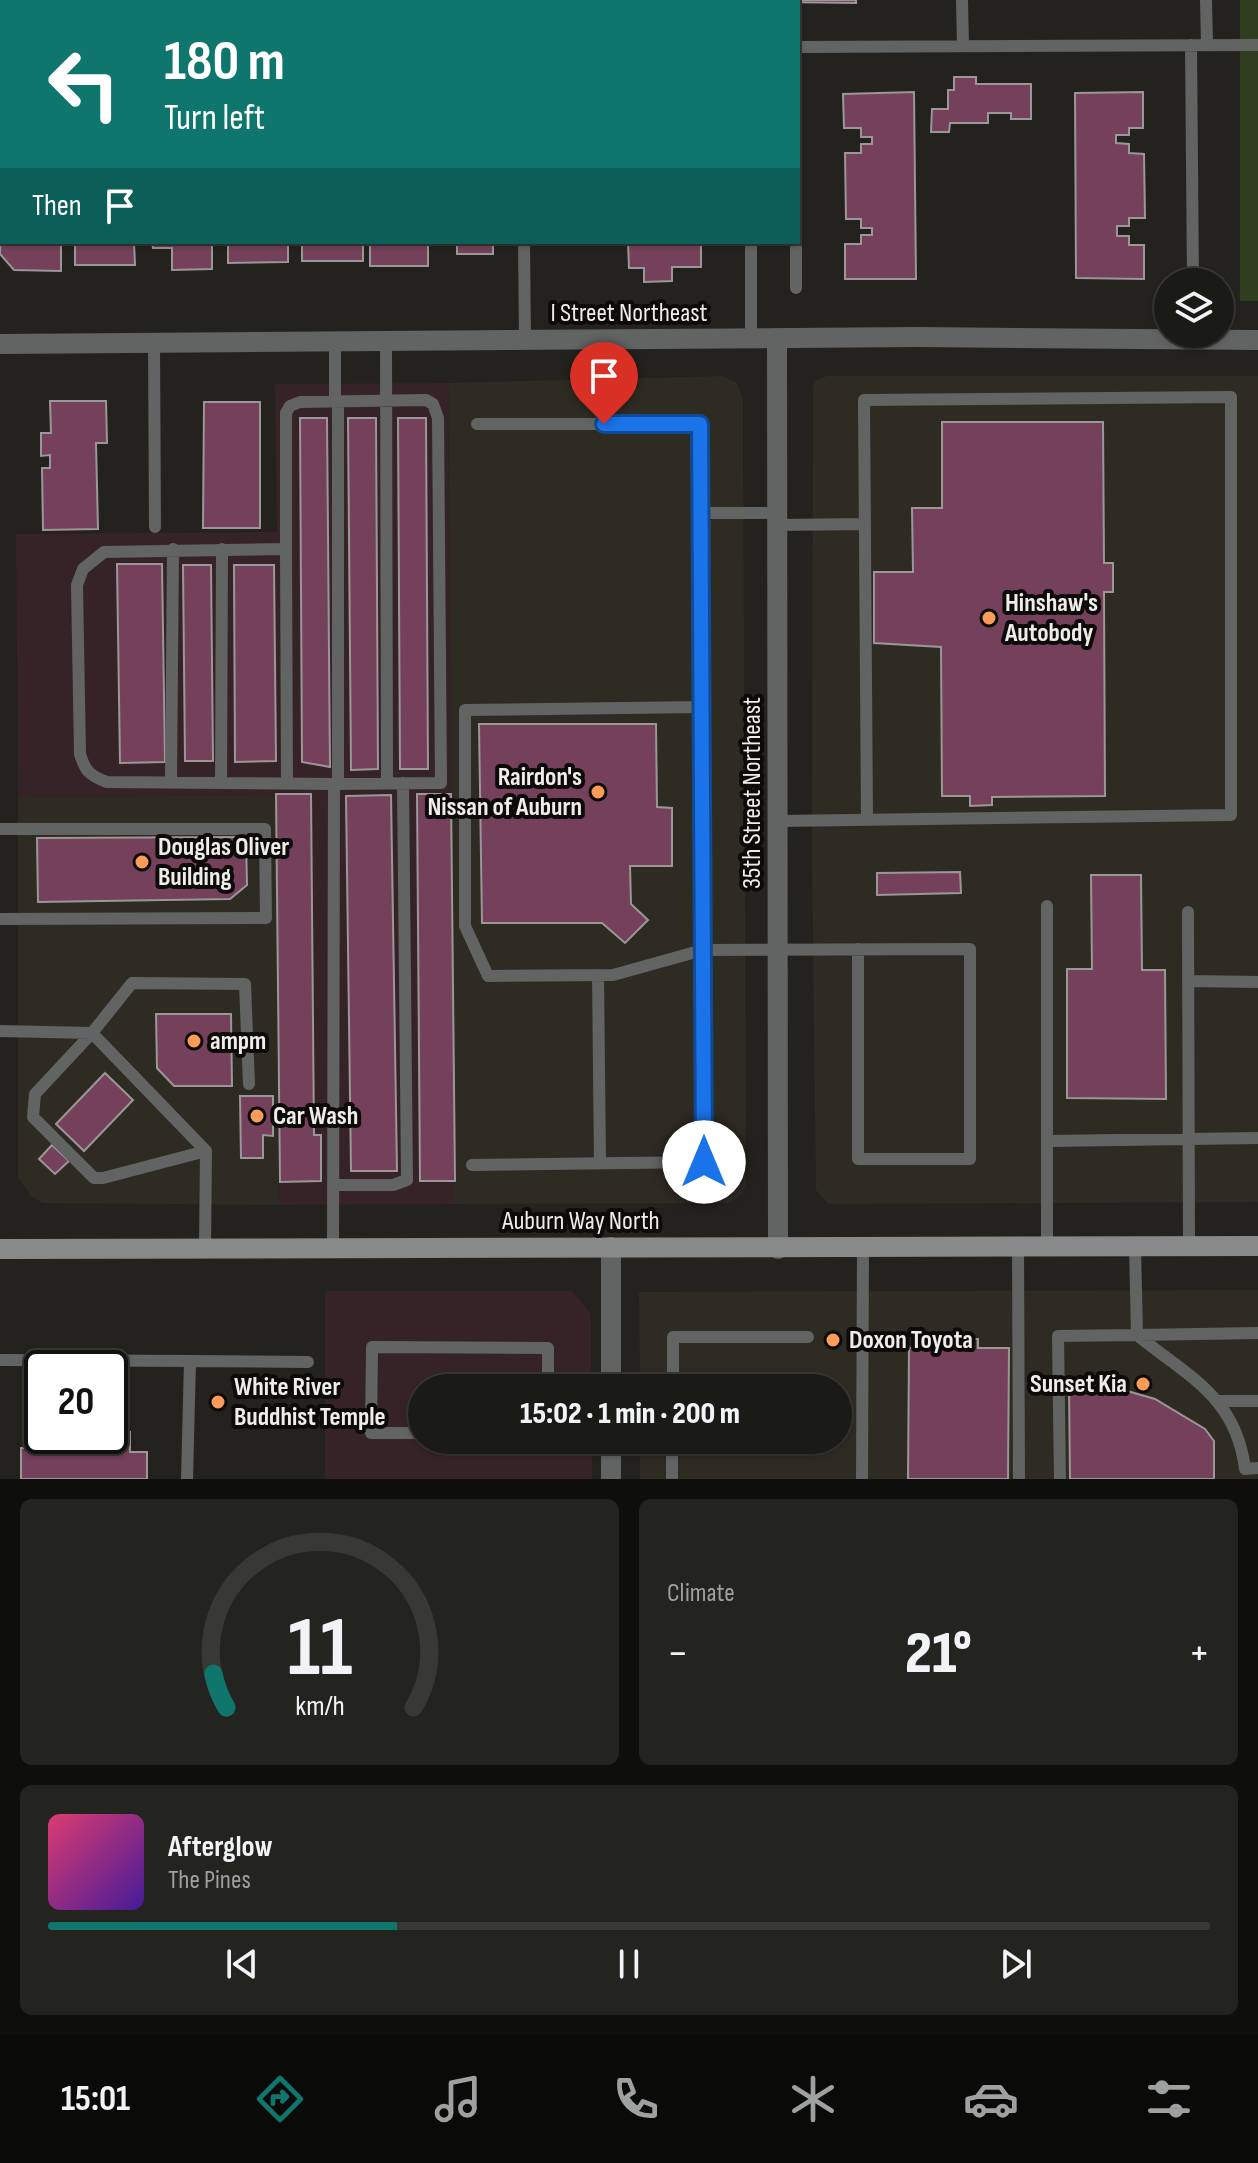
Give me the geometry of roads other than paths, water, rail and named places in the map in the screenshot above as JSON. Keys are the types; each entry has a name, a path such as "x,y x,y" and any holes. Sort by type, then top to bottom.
{"main road":[{"name":"Auburn Way North","path":"0,1249 1258,1246"}],"street":[{"name":"I Street Northeast","path":"0,344 1154,337"},
{"name":"35th Street Northeast","path":"777,338 778,1249"},
{"name":"I Street Northeast","path":"1234,339 1258,340"},
{"path":"611,1247 611,1374"},
{"path":"611,1454 611,1479"}],"lane":[{"path":"962,0 963,46"},
{"path":"1206,0 1207,45"},
{"path":"1191,45 1193,268"},
{"path":"800,47 1258,45"},
{"path":"524,244 525,340"},
{"path":"751,244 751,338"},
{"path":"796,244 796,288"},
{"path":"333,1247 335,341"},
{"path":"386,341 387,783"},
{"path":"154,343 155,527"},
{"path":"778,821 867,820 1231,815 1231,397 864,400 867,820"},
{"path":"286,549 104,552 83,569 77,585 80,754 84,769 107,782 287,784 441,783 438,418 433,404 426,400 300,402 290,406 286,413 287,784"},
{"path":"472,1165 704,1162 700,424 477,424"},
{"path":"700,513 865,524"},
{"path":"171,782 173,549"},
{"path":"221,783 222,549"},
{"path":"701,707 465,710 465,926 488,976 613,975 703,950 858,949 970,949 970,1159 858,1159 858,949"},
{"path":"333,1185 393,1185 407,1180 403,783"},
{"path":"0,829 265,829 266,918 0,919"},
{"path":"1047,906 1047,1247"},
{"path":"1188,912 1189,1247"},
{"path":"598,975 600,1163"},
{"path":"1188,981 1258,982"},
{"path":"206,1151 94,1178 33,1117 35,1094 92,1033 132,983 245,984 249,1084"},
{"path":"0,1031 92,1033 206,1151 205,1248"},
{"path":"1048,1141 1258,1138"},
{"path":"1018,1247 1019,1479"},
{"path":"1135,1247 1137,1335 1219,1401 1242,1440 1250,1472"},
{"path":"862,1479 863,1248"},
{"path":"1060,1479 1058,1336 1258,1333"},
{"path":"673,1374 673,1337 808,1337"},
{"path":"408,1433 371,1433 372,1347 548,1348 548,1374"},
{"path":"0,1360 308,1362"},
{"path":"187,1479 190,1361"},
{"path":"1219,1401 1258,1401"},
{"path":"672,1454 672,1479"}],"place":[{"name":"Hinshaw's Autobody","path":"989,618"},
{"name":"Rairdon's Nissan of Auburn","path":"598,792"},
{"name":"Douglas Oliver Building","path":"142,862"},
{"name":"ampm","path":"194,1041"},
{"name":"Car Wash","path":"257,1116"},
{"name":"Doxon Toyota","path":"833,1340"},
{"name":"Sunset Kia","path":"1143,1384"},
{"name":"White River Buddhist Temple","path":"218,1402"}]}
